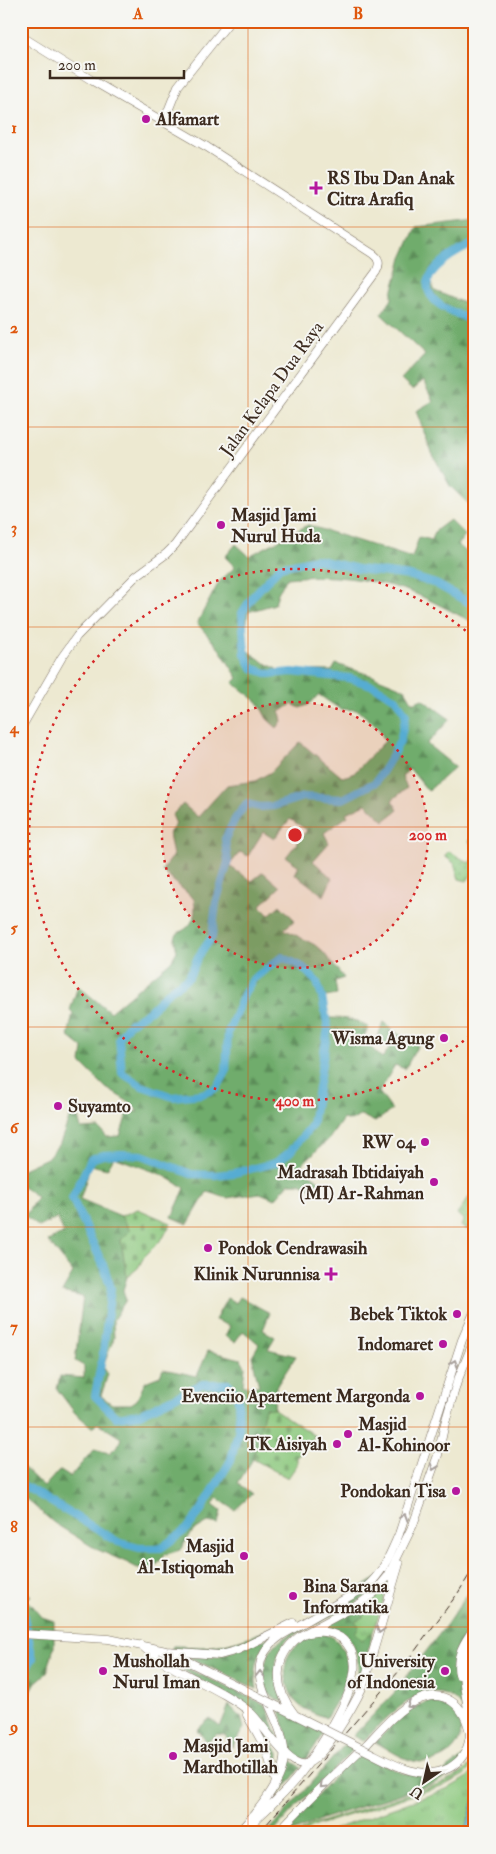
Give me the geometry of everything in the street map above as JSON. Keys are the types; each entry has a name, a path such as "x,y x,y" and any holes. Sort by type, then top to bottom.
{"main road":[{"path":"21,36 93,81 164,121 178,86 230,21"},
{"name":"Jalan Kelapa Dua Raya","path":"21,728 70,645 136,576 175,545 379,266 376,256 164,121"},
{"path":"238,1833 276,1782 283,1766 285,1753 278,1723 261,1686 260,1664 267,1649 275,1640 366,1586 378,1576 386,1563 399,1534 454,1362 475,1310"},
{"path":"295,1714 282,1693 278,1672 285,1651 300,1636 370,1597 386,1580 414,1525 433,1469 457,1382 475,1338"},
{"path":"141,1645 156,1658 218,1692 251,1714 285,1753 297,1763 308,1763 318,1757 326,1747 363,1686 402,1550"},
{"path":"21,1634 109,1639 166,1651 205,1655 227,1653 321,1611"},
{"path":"467,1700 462,1689 457,1662 461,1649 475,1627"},
{"path":"243,1833 278,1799 308,1763 354,1678 355,1665 350,1649 344,1640 321,1631 300,1636"},
{"path":"166,1651 373,1754 415,1772 438,1772 460,1760 466,1749 470,1734 463,1664 470,1645 475,1638"},
{"path":"218,1692 244,1712 252,1722 269,1758 276,1782"},
{"path":"277,1833 336,1772 399,1712 415,1701 434,1696 452,1701 465,1714 470,1734"}],"green space":[{"path":"475,220 475,243 434,270 430,281 435,291 464,303 475,311 475,510 450,486 432,453 416,411 433,401 423,381 412,390 401,380 425,355 381,314 392,299 402,258 416,227"},
{"path":"450,520 465,535 458,545 475,559 475,623 405,590 376,582 332,577 287,578 278,593 275,604 248,612 246,629 248,651 265,663 279,670 332,671 336,664 405,689 413,703 422,699 450,719 427,744 455,767 428,791 410,769 402,776 407,788 392,800 398,810 384,821 366,804 346,813 348,816 324,833 329,843 313,861 332,878 324,896 295,874 299,866 286,857 307,830 290,819 274,839 263,832 248,856 240,852 229,866 252,881 263,872 280,887 260,906 269,915 280,905 295,920 284,929 315,945 344,978 335,981 337,995 320,998 326,1018 354,1020 369,1028 362,1039 382,1058 389,1049 377,1037 384,1022 398,1034 418,1045 405,1069 395,1065 379,1092 392,1110 375,1122 361,1115 351,1121 343,1119 329,1139 301,1165 319,1181 313,1189 300,1183 289,1183 275,1199 260,1193 227,1198 207,1192 188,1224 172,1217 185,1188 163,1175 114,1157 107,1169 91,1165 80,1199 121,1216 130,1231 121,1240 127,1277 123,1290 126,1300 113,1320 114,1338 103,1367 108,1374 101,1396 112,1404 131,1404 137,1400 145,1382 160,1376 163,1369 197,1376 208,1351 241,1359 245,1366 243,1386 259,1386 252,1356 259,1344 243,1331 235,1342 225,1336 230,1326 215,1320 227,1298 236,1303 240,1297 270,1313 263,1330 275,1337 268,1349 296,1356 276,1387 274,1409 265,1408 253,1459 238,1483 252,1494 235,1510 217,1498 213,1505 221,1511 218,1524 208,1522 193,1531 180,1550 164,1555 154,1569 143,1571 96,1549 54,1523 25,1498 21,1502 21,1465 44,1487 59,1470 70,1477 94,1449 109,1453 118,1446 121,1438 97,1423 93,1428 75,1413 57,1389 60,1376 84,1378 84,1366 75,1361 83,1297 62,1292 73,1273 48,1241 64,1233 57,1218 39,1227 25,1216 37,1197 21,1185 21,1173 23,1169 47,1158 60,1143 70,1116 78,1117 81,1129 99,1128 107,1137 120,1136 128,1111 138,1112 132,1104 106,1088 81,1063 83,1048 68,1036 73,1013 70,1010 78,986 110,1012 171,961 177,951 176,935 191,923 195,908 194,899 162,871 173,856 169,833 176,824 172,815 183,804 198,817 227,785 255,781 271,772 300,742 342,777 353,774 385,741 379,729 358,710 340,709 319,695 308,705 300,708 292,704 280,712 282,721 277,728 267,719 258,702 233,683 238,678 220,650 197,623 219,582 235,567 225,557 236,544 249,556 308,525 412,558 419,537 432,540 435,531"},
{"path":"475,836 475,870 467,881 459,879 454,863 444,856 449,851 469,863 473,852 469,840"},
{"path":"472,1193 475,1195 475,1238 471,1236 473,1233 461,1226 464,1219 457,1214"},
{"path":"138,1209 171,1223 163,1238 144,1257 138,1268 127,1277 121,1240 130,1231 121,1216"},
{"path":"265,1408 274,1409 315,1436 297,1457 297,1465 288,1478 253,1459"},
{"path":"394,1569 373,1632 362,1640 355,1633 359,1626 355,1621 363,1617 364,1604"},
{"path":"386,1575 372,1593 289,1638 276,1661 276,1677 284,1702 270,1695 263,1676 268,1656 274,1645 375,1579"},
{"path":"475,1583 475,1620 455,1658 455,1673 468,1716 452,1698 440,1693 427,1693 403,1704 363,1741 353,1736 394,1693 447,1624"},
{"path":"21,1585 31,1596 27,1599 42,1617 54,1621 54,1647 47,1673 36,1682 21,1709"},
{"path":"364,1604 363,1617 359,1626 362,1640 373,1632 361,1677 357,1680 358,1660 352,1643 339,1631 319,1627"},
{"path":"291,1620 226,1651 209,1653 171,1650 173,1646 208,1647 233,1642"},
{"path":"319,1634 329,1636 337,1641 345,1656 347,1666 347,1675 341,1693 326,1718 304,1708 296,1702 292,1697 285,1673 291,1651 303,1641"},
{"path":"271,1637 260,1655 256,1668 257,1689 188,1657 219,1656"},
{"path":"475,1642 475,1751 462,1767 432,1784 322,1819 291,1833 281,1833 358,1751 401,1773 423,1776 442,1773 466,1755 473,1742 474,1728 463,1666"},
{"path":"156,1654 266,1705 280,1742 254,1712"},
{"path":"429,1701 444,1705 455,1713 460,1723 461,1734 457,1745 449,1754 437,1760 421,1762 403,1758 375,1742 406,1713"},
{"path":"229,1705 241,1717 244,1728 232,1747 225,1735 217,1734 207,1742 197,1730 210,1718 220,1727"},
{"path":"280,1710 324,1732 307,1759 295,1757"},
{"path":"255,1720 279,1753 278,1774 264,1738"},
{"path":"345,1744 354,1749 273,1833 267,1833"},
{"path":"287,1758 301,1767 253,1821 281,1784 287,1770"},
{"path":"475,1760 475,1764 464,1775 445,1785 318,1825 303,1833 298,1833 312,1825 445,1782 463,1772"},
{"path":"475,1770 475,1833 324,1833 449,1788 465,1779"}],"water":[{"path":"475,1795 475,1833 465,1833"}],"waterway":[{"path":"475,243 455,253 436,268 430,277 428,286 431,295 440,305 475,323"},
{"path":"21,1484 118,1542 139,1548 161,1548 187,1529 200,1512 231,1460 239,1428 238,1399 229,1384 202,1384 140,1414 116,1417 95,1396 103,1353 111,1288 104,1267 72,1198 91,1159 103,1155 142,1155 191,1174 215,1175 234,1173 275,1163 290,1152 312,1125 328,1028 317,982 301,966 282,957 253,979 244,994 228,1032 226,1072 217,1088 202,1094 173,1097 142,1086 122,1073 119,1038 129,1024 149,1011 167,993 189,977 198,957 212,937 216,903 228,862 225,839 235,819 246,804 260,807 274,806 303,797 343,799 376,782 400,741 406,715 396,699 374,686 349,678 292,672 269,674 252,668 245,654 242,613 253,596 280,567 315,559 358,569 410,576 436,584 475,606"},
{"path":"21,1603 33,1658 21,1677"}],"railway":[{"path":"259,1833 406,1663 458,1593 475,1566"}],"place":[{"name":"Alfamart","path":"146,119"},
{"name":"RS Ibu Dan Anak Citra Arafiq","path":"316,188"},
{"name":"Masjid Jami Nurul Huda","path":"221,525"},
{"name":"Wisma Agung","path":"444,1038"},
{"name":"Suyamto","path":"58,1106"},
{"name":"RW 04","path":"425,1142"},
{"name":"Madrasah Ibtidaiyah (MI) Ar-Rahman","path":"434,1182"},
{"name":"Pondok Cendrawasih","path":"208,1248"},
{"name":"Klinik Nurunnisa","path":"331,1274"},
{"name":"Bebek Tiktok","path":"457,1314"},
{"name":"Indomaret","path":"443,1344"},
{"name":"Evenciio Apartement Margonda","path":"420,1396"},
{"name":"Masjid Al-Kohinoor","path":"348,1434"},
{"name":"TK Aisiyah","path":"337,1444"},
{"name":"Pondokan Tisa","path":"456,1491"},
{"name":"Masjid Al-Istiqomah","path":"244,1556"},
{"name":"Bina Sarana Informatika","path":"293,1596"},
{"name":"Mushollah Nurul Iman","path":"103,1671"},
{"name":"University of Indonesia","path":"445,1671"},
{"name":"Masjid Jami Mardhotillah","path":"173,1756"}]}
